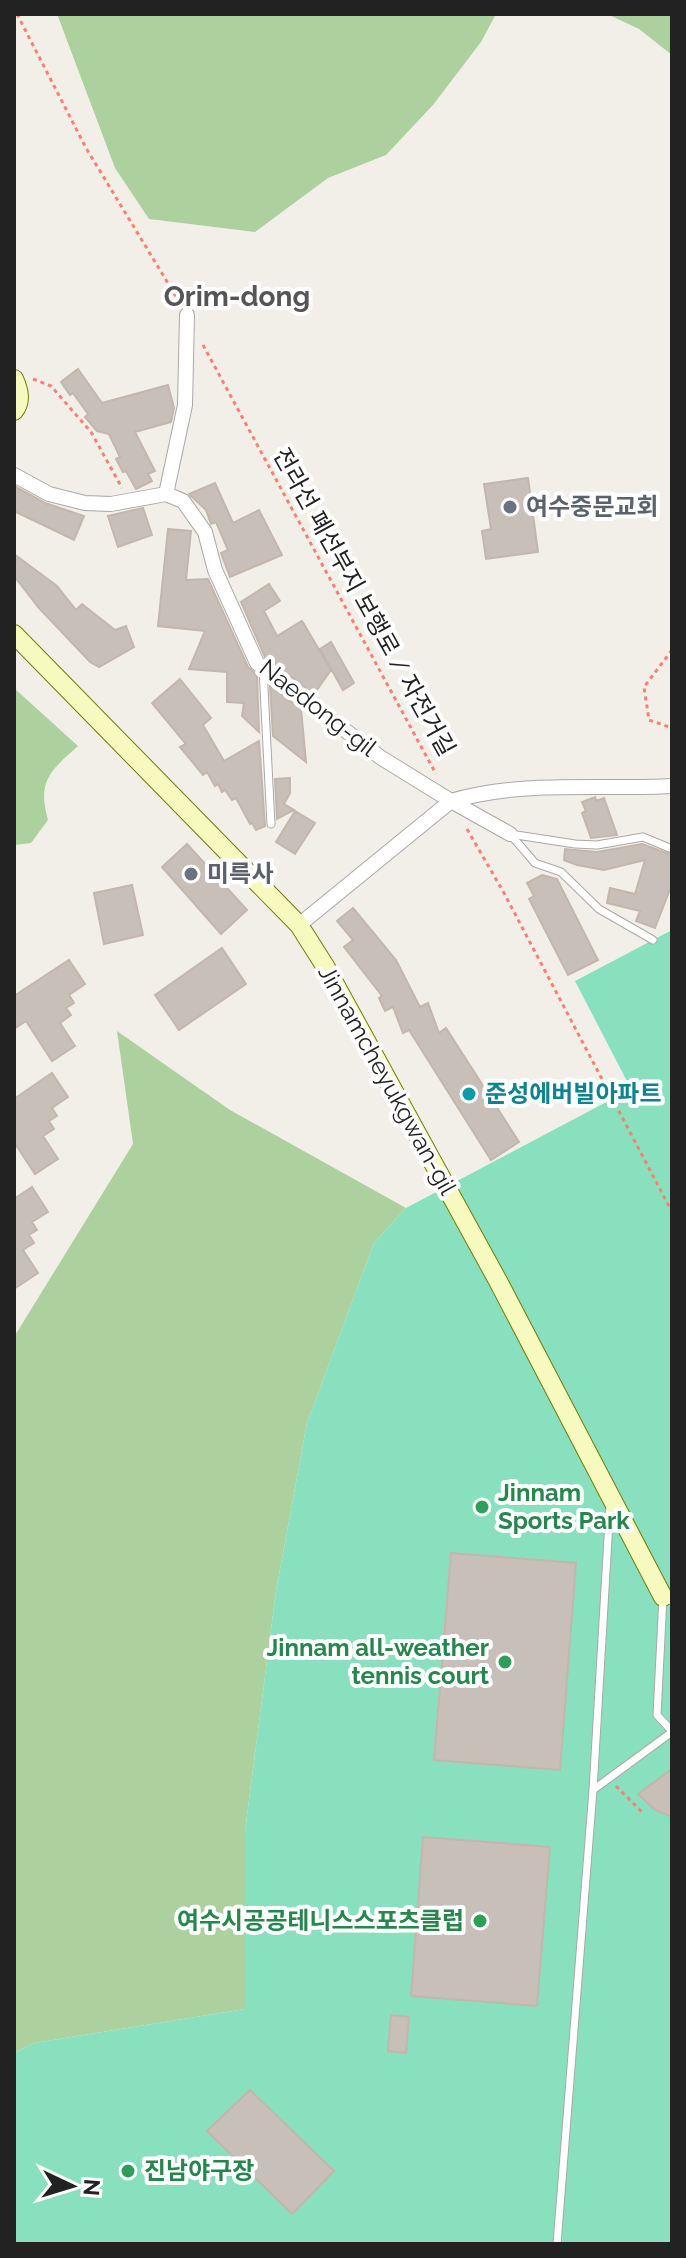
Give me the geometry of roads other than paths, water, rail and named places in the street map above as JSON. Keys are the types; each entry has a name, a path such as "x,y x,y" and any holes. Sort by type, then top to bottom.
{"street":[{"path":"14,475 59,498 101,505 166,494 185,405 187,315"},
{"path":"14,411 19,402 20,378"},
{"name":"Naedong-gil","path":"166,494 183,501 201,523 215,570 252,655 263,667 380,757 510,834"},
{"name":"Jinnamcheyukgwan-gil","path":"14,634 299,925 325,966 498,1281 667,1599"},
{"path":"299,925 451,801 508,790 672,786"}],"lane":[{"path":"263,667 271,824"},
{"path":"510,834 597,845 643,837 672,849"},
{"path":"510,834 535,863 561,872 599,909 653,940"},
{"path":"557,2244 593,1790 611,1495"},
{"path":"593,1790 672,1732 657,1715 667,1599"}],"place":[{"name":"여수중문교회","path":"510,507"},
{"name":"미륵사","path":"191,874"},
{"name":"준성에버빌아파트","path":"469,1094"},
{"name":"Jinnam Sports Park","path":"482,1507"},
{"name":"Jinnam all-weather tennis court","path":"505,1662"},
{"name":"여수시공공테니스스포츠클럽","path":"480,1921"},
{"name":"진남야구장","path":"128,2171"}],"district":[{"name":"Orim-dong","path":"237,296"}]}
